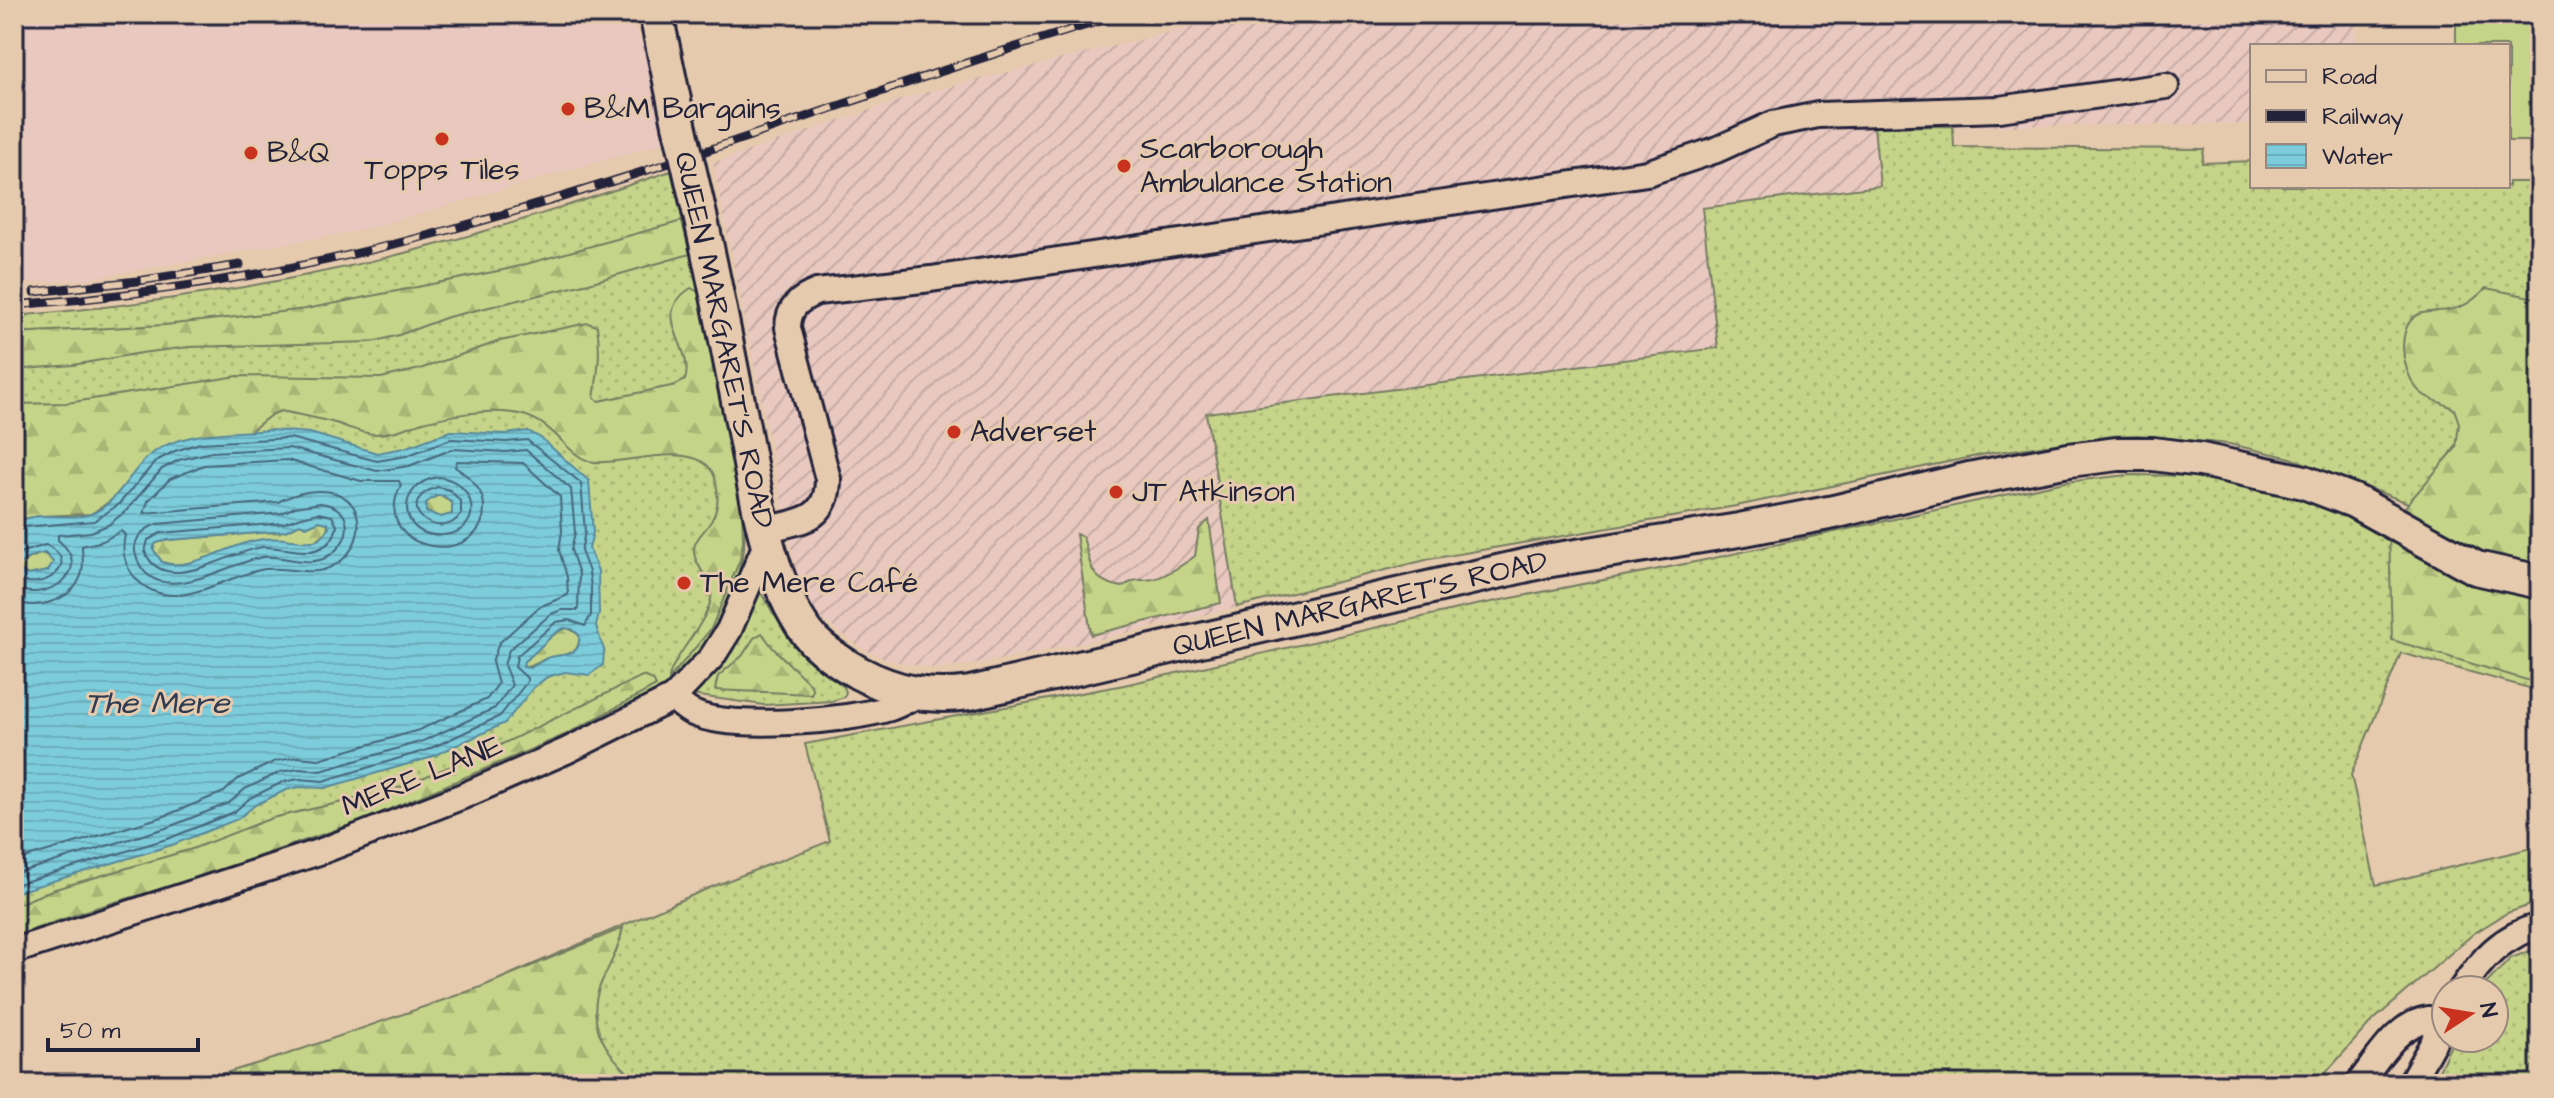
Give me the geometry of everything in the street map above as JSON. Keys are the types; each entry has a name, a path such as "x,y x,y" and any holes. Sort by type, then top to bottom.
{"main road":[{"path":"635,14 662,31"},
{"name":"QUEEN MARGARET'S ROAD","path":"662,31 765,537 789,600 814,640 841,663 880,684 918,695 941,697 970,693 1545,561 1739,530 1834,512 1969,479 2118,454 2153,454 2201,460 2304,482 2354,501 2476,568 2540,582"}],"street":[{"path":"765,537 808,518 821,509 828,496 828,479 788,328 788,318 794,305 817,292 931,279 1647,173 1716,150 1773,124 1818,115 1999,109 2166,86"},
{"name":"MERE LANE","path":"14,951 322,851 566,751 673,698 712,657 729,630 765,537"},
{"path":"673,698 690,712 749,723 797,722 855,715 890,708 918,695"},
{"path":"2471,974 2494,949 2511,937 2540,926"},
{"path":"2358,1084 2406,1027 2430,1019"},
{"path":"2410,1084 2430,1048"}],"shaded area":[{"path":"14,14 625,14 638,33 648,57 664,143 362,230 87,279 14,284"},
{"path":"1242,14 2354,14 2358,44 2250,44 2250,124 1875,127 1881,186 1702,208 1719,348 1207,413 1237,607 1074,645 935,669 889,660 865,650 817,616 796,570 713,163 912,96"}],"green space":[{"path":"2456,14 2540,14 2540,141 2510,141 2510,44 2456,44"},
{"path":"1953,126 1954,147 2204,149 2202,163 2250,161 2250,188 2510,188 2510,182 2540,182 2540,299 2486,289 2466,430 2446,461 2408,503 2291,458 2229,444 2138,435 2112,436 1991,453 1736,506 1430,559 1237,607 1206,413 1718,348 1702,208 1880,186 1874,127"},
{"path":"671,171 700,293 745,527 744,550 734,593 708,646 676,683 632,709 377,824 14,945 14,316 175,298 334,270 497,227"},
{"path":"682,221 690,254 589,283 448,317 372,342 189,347 73,365 14,370 14,333 165,325 306,309 508,269"},
{"path":"691,288 700,293 742,504 743,541 740,560 711,629 669,679 675,662 702,620 711,599 710,586 694,554 697,539 712,520 716,509 716,482 709,468 697,459 681,456 594,462 575,453 540,422 528,416 502,412 468,413 376,434 281,411 249,432 189,438 161,449 147,458 113,499 91,514 39,516 14,521 14,404 67,403 238,376 381,378 420,369 500,341 588,323 597,326 599,344 594,398 599,401 676,385 685,380 687,368 673,321 673,310"},
{"path":"2486,288 2540,299 2540,684 2392,640 2389,531 2408,503 2456,448 2459,423 2454,409 2424,395 2414,385 2405,364 2403,340 2411,320 2419,314 2459,308"},
{"path":"2128,475 2204,476 2304,495 2389,531 2540,684 2540,691 2401,653 2351,775 2376,885 2540,846 2540,902 2507,913 2473,934 2369,1024 2316,1084 398,1084 481,987 709,888 830,841 805,744 1124,685 1466,607 1705,560 2065,482"},
{"path":"439,495 452,503 452,514 441,517 426,512 427,501"},
{"path":"1209,520 1221,603 1091,635 1076,534 1083,537 1090,564 1097,576 1122,587 1136,580 1164,575 1195,556 1199,529"},
{"path":"319,521 328,523 327,532 312,543 262,540 183,564 162,562 153,549 156,543 168,540 285,531 300,524 306,527"},
{"path":"42,553 53,559 53,566 48,571 28,575 18,569 24,561"},
{"path":"758,591 794,646 844,687 844,697 832,701 764,705 691,695"},
{"path":"568,628 579,635 574,651 524,667 523,662 545,642"},
{"path":"762,633 810,684 811,694 715,690 718,676 742,656 754,638"},
{"path":"642,676 653,680 656,686 567,734 362,821 14,936 14,906 52,890 192,849 272,818 391,791 494,748"},
{"path":"623,928 602,981 595,1012 602,1040 619,1064 642,1084 189,1084 282,1056 481,987"},
{"path":"2540,947 2540,1084 2433,1084 2447,1054 2510,1054 2510,974 2496,974 2511,958"}],"water":[{"name":"The Mere","path":"270,430 310,433 377,453 404,448 451,431 506,434 528,431 541,438 589,481 593,532 589,549 598,571 599,614 596,626 604,650 603,665 589,675 565,672 547,677 533,688 505,723 429,758 325,788 286,790 255,805 238,819 172,845 14,893 14,521 41,516 72,517 98,511 107,505 142,462 177,441 224,433","holes":["437,495 444,496 452,503 452,514 441,517 426,512 426,503","319,521 328,523 329,528 321,538 313,541 258,540 183,564 162,562 153,549 156,543 168,540 285,531 300,524 306,527","45,553 53,562 48,571 28,575 18,569 33,556","572,629 579,635 578,648 565,655 547,658 530,668 523,667 524,661 558,631"]}],"railway":[{"path":"14,305 118,295 222,280 324,261 426,236 602,185 1124,14"},
{"path":"34,292 138,281 240,265"}],"place":[{"name":"B&M Bargains","path":"568,109"},
{"name":"Topps Tiles","path":"442,139"},
{"name":"B&Q","path":"251,153"},
{"name":"Scarborough Ambulance Station","path":"1124,166"},
{"name":"Adverset","path":"954,432"},
{"name":"JT Atkinson","path":"1116,492"},
{"name":"The Mere Café","path":"684,583"}]}
